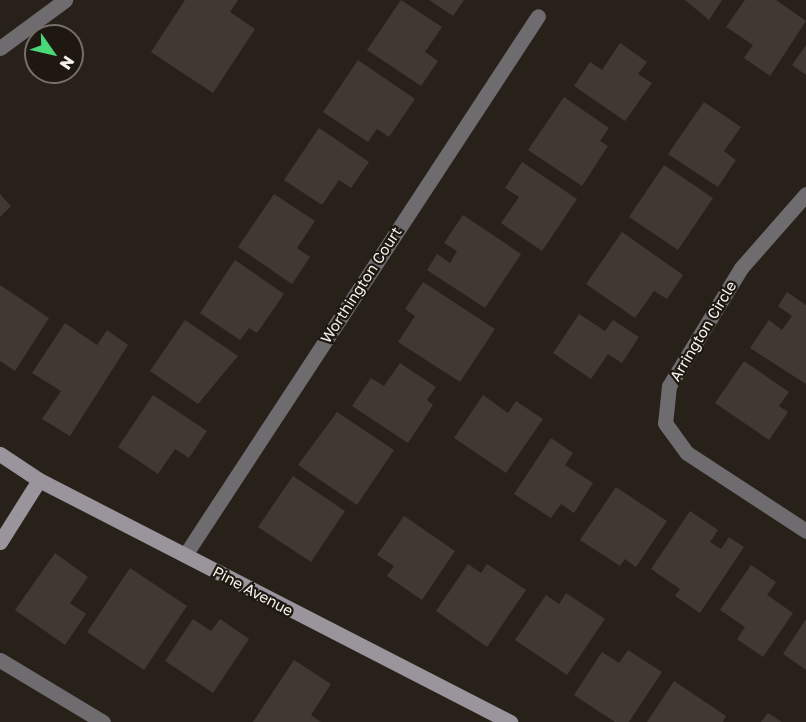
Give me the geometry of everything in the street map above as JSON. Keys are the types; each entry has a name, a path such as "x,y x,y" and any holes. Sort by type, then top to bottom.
{"street":[{"path":"0,48 65,0"},
{"name":"Worthington Court","path":"184,555 538,16"},
{"name":"Arrington Circle","path":"806,194 790,207 735,278 669,386 664,423 687,453 806,531"},
{"name":"Pine Avenue","path":"0,454 39,480 510,722"},
{"path":"0,542 39,480"},
{"path":"0,660 103,722"}],"building":[{"path":"185,0 238,0 230,12 255,29 213,93 151,52"},
{"path":"401,0 442,27 425,52 438,61 421,86 367,50"},
{"path":"429,0 464,0 453,16"},
{"path":"685,0 722,0 709,20"},
{"path":"745,0 776,0 806,21 770,76 744,58 753,45 726,27"},
{"path":"620,43 647,62 638,74 652,83 625,121 574,86 590,62 602,70"},
{"path":"806,45 806,75 792,65"},
{"path":"358,60 415,99 389,137 377,129 368,142 323,112"},
{"path":"564,97 609,128 600,141 608,146 582,186 528,150"},
{"path":"704,102 741,127 724,151 736,160 718,187 668,154"},
{"path":"319,128 369,162 351,188 339,180 322,205 284,180"},
{"path":"522,162 577,199 542,251 501,223 519,197 505,188"},
{"path":"664,165 713,198 678,250 629,217"},
{"path":"0,194 11,206 0,217"},
{"path":"274,194 315,221 297,248 310,257 292,284 238,247"},
{"path":"463,215 521,254 485,308 427,270 437,254 450,263 457,251 444,243"},
{"path":"622,232 683,275 667,299 654,291 635,318 586,284"},
{"path":"235,260 284,294 257,333 249,328 240,340 200,313"},
{"path":"423,282 495,329 460,382 398,342 415,316 405,309"},
{"path":"0,285 49,318 15,371 0,361"},
{"path":"787,292 806,305 806,384 750,348 769,320 782,330 792,316 778,306"},
{"path":"579,314 605,331 613,320 639,337 622,363 608,354 591,379 553,353"},
{"path":"185,320 238,356 198,404 150,371"},
{"path":"65,323 97,345 107,330 128,345 70,436 42,419 61,391 32,373"},
{"path":"744,361 789,392 779,406 788,412 769,440 715,403"},
{"path":"400,363 436,387 427,400 433,405 408,443 352,406 371,378 384,386"},
{"path":"153,395 207,431 189,458 175,449 158,474 118,447"},
{"path":"483,395 508,413 516,401 543,419 506,473 454,438"},
{"path":"337,412 394,450 357,505 298,465"},
{"path":"551,438 573,453 565,465 593,483 574,513 561,504 551,518 514,494"},
{"path":"293,476 345,511 311,562 258,527"},
{"path":"616,487 667,521 636,567 625,559 620,566 580,540"},
{"path":"690,511 718,530 710,542 721,549 729,537 744,547 700,613 675,596 680,589 651,569"},
{"path":"404,516 455,551 422,600 387,576 394,566 377,555"},
{"path":"55,553 88,577 70,603 86,614 65,645 15,610"},
{"path":"468,564 481,573 487,564 526,590 487,647 436,611"},
{"path":"751,565 776,582 767,595 793,613 763,657 737,639 745,627 720,610"},
{"path":"130,568 187,606 144,670 87,632"},
{"path":"566,593 605,619 567,675 515,640 546,595 559,604"},
{"path":"193,619 211,631 220,619 249,639 213,693 165,661"},
{"path":"806,619 806,670 783,654"},
{"path":"628,650 662,672 629,722 615,722 574,695 602,652 619,663"},
{"path":"294,660 331,684 311,715 321,722 253,722"},
{"path":"674,681 726,716 723,722 647,722"},
{"path":"768,713 782,722 761,722"}]}
